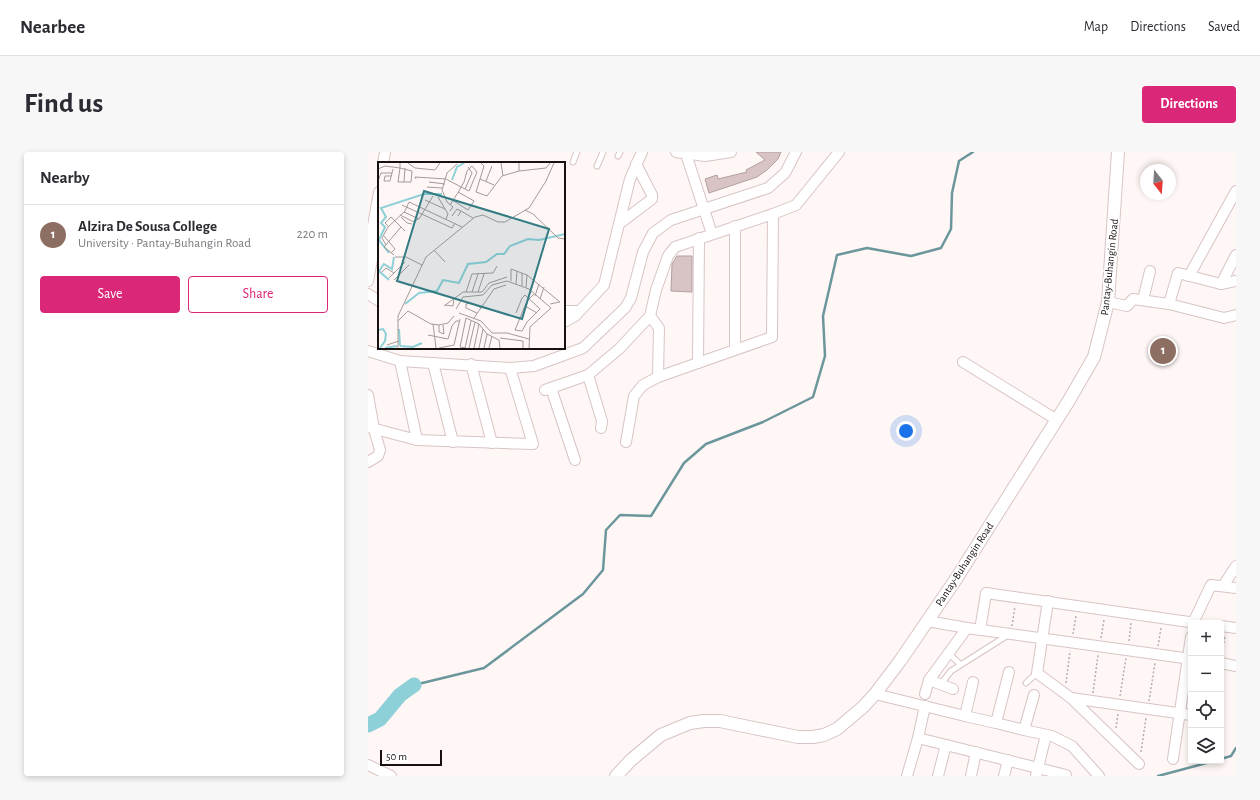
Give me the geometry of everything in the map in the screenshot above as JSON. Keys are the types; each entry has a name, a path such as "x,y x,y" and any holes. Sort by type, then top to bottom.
{"street":[{"path":"384,162 385,152"},
{"path":"565,321 575,316 604,286 619,224 636,164 642,152"},
{"path":"712,234 704,208 681,153 705,156 731,152"},
{"path":"368,351 400,361 471,364 510,368 534,366 589,344 625,308 631,298 643,252 653,233 671,220 768,188 785,173 796,152"},
{"path":"575,460 548,389 588,375 619,349 650,316 656,290 668,256 675,247 796,205 838,152"},
{"name":"Pantay-Buhangin Road","path":"616,776 631,760 661,734 690,723 720,721 798,737 813,737 824,735 837,729 863,707 875,694 927,620 1057,420 1094,357 1108,302 1118,152"},
{"path":"619,224 652,199 652,195 636,164"},
{"path":"1188,276 1236,191"},
{"path":"368,281 372,260 370,242 376,196"},
{"path":"626,442 634,396 643,385 658,377 772,337 773,214"},
{"path":"735,226 735,349"},
{"path":"698,363 699,238"},
{"path":"1221,284 1236,255"},
{"path":"1143,300 1150,271"},
{"path":"1169,304 1178,273 1221,284 1236,281"},
{"path":"368,294 378,300"},
{"path":"1108,302 1127,306 1134,299 1169,304 1224,318 1236,315"},
{"path":"565,311 579,311"},
{"path":"650,316 659,328 658,377"},
{"path":"400,361 417,440"},
{"path":"963,362 1057,420"},
{"path":"434,363 453,442"},
{"path":"471,364 492,443"},
{"path":"371,428 417,440 533,444 510,368"},
{"path":"588,375 602,421 601,428"},
{"path":"368,395 371,428 380,450 378,456 368,462"},
{"path":"1223,586 1236,566"},
{"path":"1194,620 1211,584 1236,588"},
{"path":"980,630 986,593 1188,622"},
{"path":"1048,602 1037,673 1071,698 1139,764"},
{"path":"927,620 980,630 1188,659"},
{"path":"925,694 929,680 967,628"},
{"path":"1224,663 1236,666"},
{"path":"1173,759 1188,665"},
{"path":"996,723 1009,672"},
{"path":"929,680 953,689"},
{"path":"965,716 973,682"},
{"path":"875,694 1046,735 1072,746 1099,776"},
{"path":"1024,730 1034,695"},
{"path":"1071,698 1188,714"},
{"path":"908,776 925,706"},
{"path":"1037,773 1046,735"},
{"path":"918,738 1008,760 1037,773 1066,775"},
{"path":"938,776 946,745"},
{"path":"971,776 976,752"},
{"path":"1004,776 1008,760"},
{"path":"368,766 391,776"}],"lane":[{"path":"573,162 577,152"},
{"path":"596,166 603,152"},
{"path":"940,685 951,671 960,664 1010,634"},
{"path":"949,654 960,664"},
{"path":"1026,683 1037,673"}],"path":[{"path":"1010,634 1017,597"},
{"path":"1114,740 1133,614"},
{"path":"1139,764 1163,618"},
{"path":"1222,656 1228,627"}],"building":[{"path":"756,152 781,152 778,159 757,177 709,193 705,179 717,175 718,179 747,172 746,170 765,160"},
{"path":"677,256 692,256 692,292 671,291 672,264"}],"waterway":[{"path":"414,685 484,668 583,594 603,570 606,530 620,515 651,516 684,463 706,444 763,422 813,397 825,356 823,316 837,255 867,248 911,256 941,248 951,229 952,193 959,161 973,152"},
{"path":"368,725 380,719 400,695 414,685"},
{"path":"1224,758 1231,756 1236,748"},
{"path":"1158,776 1203,764"}],"place":[{"name":"Alzira De Sousa College","path":"1163,351"}]}
